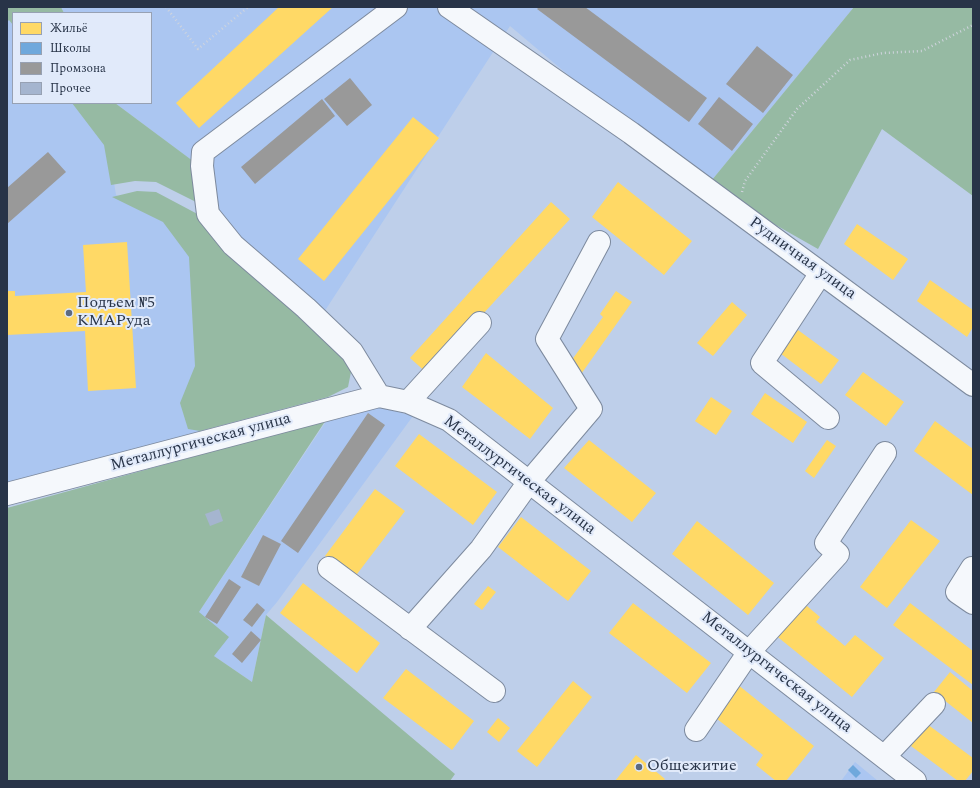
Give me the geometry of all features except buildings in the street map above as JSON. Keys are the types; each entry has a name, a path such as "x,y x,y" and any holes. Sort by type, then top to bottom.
{"street":[{"path":"379,396 352,352 306,308 233,245 208,214 202,166 203,152 396,7"},
{"name":"Рудничная улица","path":"449,7 631,133 973,385"},
{"path":"410,629 481,549 529,482 591,409 547,339 599,242"},
{"path":"821,273 762,363 828,418"},
{"path":"408,402 480,323"},
{"name":"Металлургическая улица","path":"7,494 379,396 408,402 449,420 915,781"},
{"path":"696,730 749,652 838,554 826,543 885,453"},
{"path":"329,568 494,691"},
{"path":"972,568 957,592 973,603"},
{"path":"884,757 934,704"}],"path":[{"path":"166,7 198,49 248,7"},
{"path":"737,211 746,181 797,109 850,60 883,53 922,51 973,25"}],"shaded area":[{"path":"61,7 854,7 707,186 623,121 510,26 315,326 222,243 194,162 116,104 152,104 152,12 64,12"},
{"path":"7,16 12,18 12,104 78,104 108,144 116,195 167,218 192,250 200,431 7,485"},
{"path":"379,407 413,416 266,615 252,682 214,656 199,612 327,420"},
{"path":"855,762 878,781 841,781"}],"green space":[{"path":"7,7 61,7 64,12 12,12 12,24 9,20 7,22"},
{"path":"854,7 973,7 973,196 882,129 818,249 707,186"},
{"path":"73,104 116,104 205,170 202,205 156,182 135,181 111,185 104,145"},
{"path":"137,191 156,192 205,218 350,360 351,372 348,387 328,397 200,431 188,429 180,403 195,366 189,257 163,222 112,197"},
{"path":"326,420 199,612 229,637 214,656 252,682 266,615 455,774 450,781 7,781 7,508"}],"place":[{"name":"Подъем №5 КМАРуда","path":"69,313"},
{"name":"Общежитие","path":"639,767"}]}
